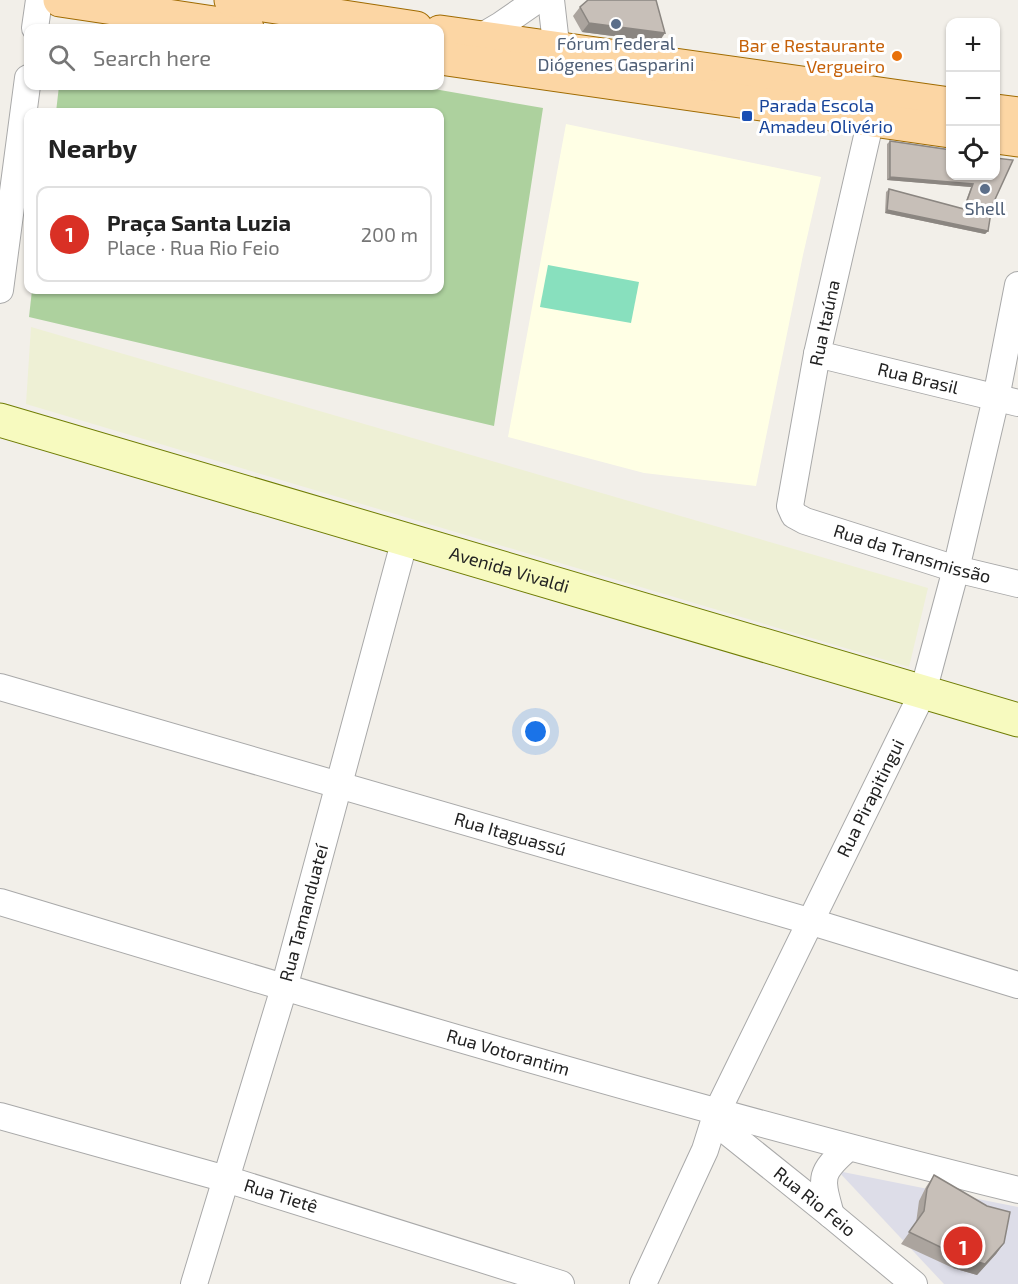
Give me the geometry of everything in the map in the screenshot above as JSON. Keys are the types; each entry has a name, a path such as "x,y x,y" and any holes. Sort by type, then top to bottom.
{"main road":[{"path":"60,0 220,24"},
{"path":"231,0 390,24"},
{"path":"444,33 946,103"},
{"path":"444,59 946,130"},
{"path":"1000,112 1018,114"},
{"path":"1000,138 1018,140"}],"street":[{"path":"36,24 39,0"},
{"path":"479,38 537,0"},
{"path":"551,0 555,35 560,49"},
{"path":"24,108 26,90"},
{"path":"0,290 24,108"},
{"name":"Rua Itaúna","path":"805,521 794,515 790,506 817,354 871,119"},
{"name":"Rua Pirapitingui","path":"643,1284 705,1150 715,1116 923,692 956,569 1007,401 1018,285"},
{"name":"Rua Brasil","path":"817,354 1007,401"},
{"name":"Avenida Vivaldi","path":"0,420 1018,720"},
{"name":"Rua da Transmissão","path":"805,521 956,569 1018,584"},
{"name":"Rua Tamanduateí","path":"194,1284 284,988 405,539"},
{"name":"Rua Itaguassú","path":"0,687 812,922 1018,985"},
{"name":"Rua Votorantim","path":"0,902 715,1116 1018,1190"},
{"name":"Rua Tietê","path":"0,1116 226,1179 561,1284"},
{"name":"Rua Rio Feio","path":"715,1116 914,1284"},
{"path":"831,1215 825,1191 824,1174 830,1164 848,1148"}],"shaded area":[{"path":"566,124 821,177 756,486 644,473 508,437"},
{"path":"31,327 928,588 909,667 26,404"},
{"path":"838,1171 1018,1207 1018,1284 944,1284"}],"green space":[{"path":"59,90 440,90 543,108 494,426 29,317 32,294 444,294 444,108 56,108"},
{"path":"548,265 639,282 631,323 540,307"}],"building":[{"name":"Fórum Federal Diógenes Gasparini","path":"588,0 656,0 665,33 589,23 580,7"},
{"name":"Shell","path":"890,141 946,149 946,180 1000,180 1000,158 1013,160 992,206 988,231 887,210 889,189 964,209 973,184 890,177"},
{"path":"934,1175 987,1206 1010,1212 1004,1243 985,1264 961,1257 909,1232 924,1211 927,1189"}],"place":[{"name":"Fórum Federal Diógenes Gasparini","path":"616,24"},
{"name":"Bar e Restaurante Vergueiro","path":"897,56"},
{"name":"Parada Escola Amadeu Olivério","path":"747,116"},
{"name":"Shell","path":"985,189"},
{"name":"Praça Santa Luzia","path":"963,1246"}]}
